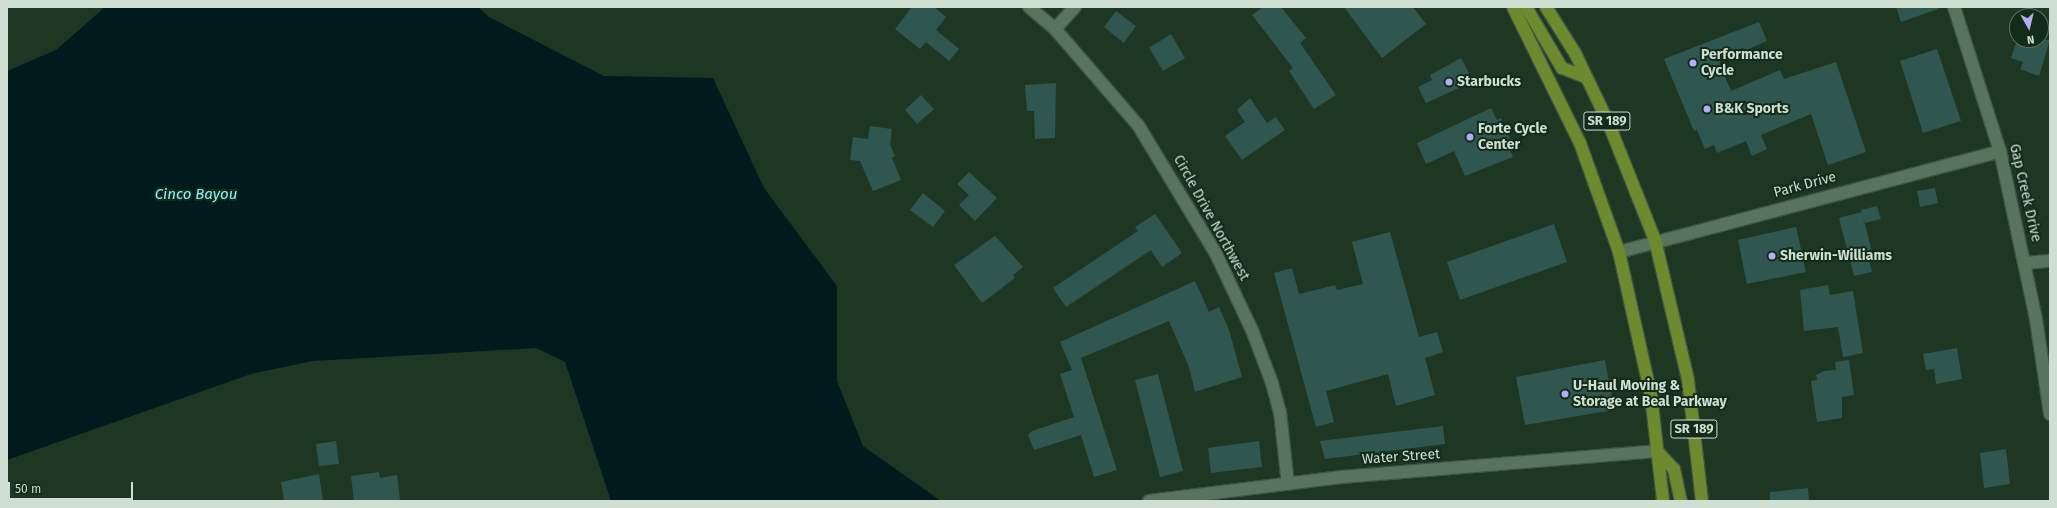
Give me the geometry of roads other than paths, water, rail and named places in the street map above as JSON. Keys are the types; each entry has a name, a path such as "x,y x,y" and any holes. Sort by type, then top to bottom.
{"main road":[{"name":"SR 189","path":"1513,7 1580,143 1619,252 1638,327 1657,451 1662,501"},
{"path":"1526,7 1562,68 1586,77"},
{"name":"SR 189","path":"1546,7 1586,77 1634,182 1655,240 1688,380 1702,501"},
{"path":"1657,451 1674,470 1681,501"}],"street":[{"name":"Circle Drive Northwest","path":"1029,7 1055,30 1138,125 1216,254 1252,330 1272,383 1280,412 1288,484"},
{"path":"1055,30 1075,7"},
{"name":"Gap Creek Drive","path":"1954,7 2000,151 2025,263 2050,414"},
{"name":"Park Drive","path":"1619,252 1655,240 2000,151"},
{"path":"2025,263 2050,261"},
{"name":"Water Street","path":"1149,501 1288,484 1657,451"}],"water":[{"name":"Cinco Bayou","path":"105,7 478,7 489,17 604,76 713,78 764,188 837,286 837,381 863,446 941,501 611,501 565,362 536,348 313,361 251,374 7,460 7,71 56,50"}],"place":[{"name":"Performance Cycle","path":"1693,63"},
{"name":"Starbucks","path":"1449,82"},
{"name":"B&K Sports","path":"1707,109"},
{"name":"Forte Cycle Center","path":"1470,137"},
{"name":"Sherwin-Williams","path":"1772,256"},
{"name":"U-Haul Moving & Storage at Beal Parkway","path":"1565,394"}]}
